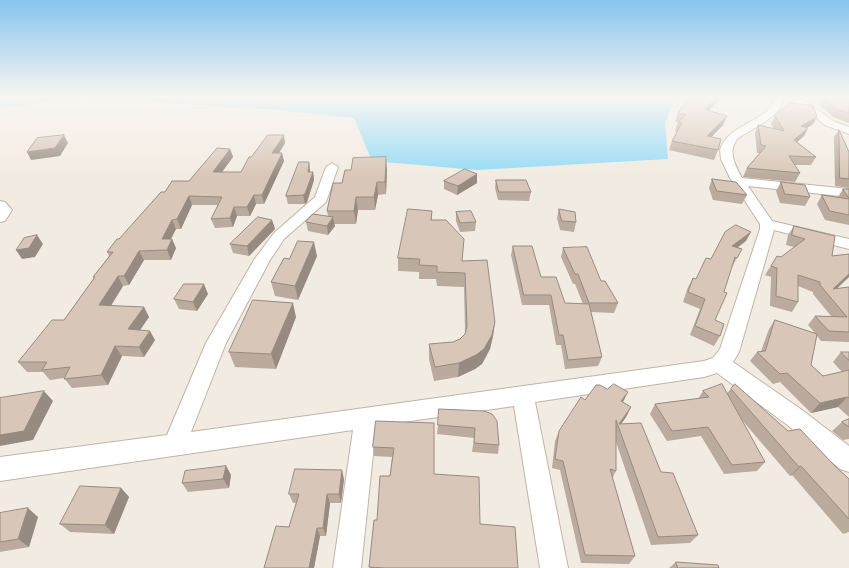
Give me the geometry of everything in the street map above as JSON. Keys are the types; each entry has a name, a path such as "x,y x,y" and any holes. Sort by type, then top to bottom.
{"street":[{"path":"0,469 523,396 704,369 720,364 729,352 739,323 764,242 767,224 727,161 727,146 740,131 751,125"},
{"path":"833,125 849,131"},
{"path":"175,444 190,403 216,343 262,260 279,236 321,200 332,167"},
{"path":"739,181 849,193"},
{"path":"0,206 5,210 0,218"},
{"path":"767,224 849,244"},
{"path":"720,364 794,417 849,461"},
{"path":"523,396 554,568"},
{"path":"347,568 366,417"}],"water":[{"path":"357,125 665,125 668,159 477,170 372,161"}],"building":[{"path":"681,125 718,125 707,136 721,139 718,150 672,141"},
{"path":"758,125 784,131 780,125 804,125 801,126 808,128 794,140 816,157 789,156 800,173 747,168 766,146 761,145"},
{"path":"839,130 849,152 849,179 840,178"},
{"path":"64,135 55,148 27,152 37,138"},
{"path":"268,135 284,135 272,153 282,153 262,195 254,195 247,207 234,207 230,218 211,219 222,197 189,196 177,219 172,220 162,239 172,239 167,250 139,251 124,276 118,276 99,305 144,307 128,329 150,331 139,347 115,346 101,375 64,379 70,367 42,370 47,362 18,362 52,320 64,320 95,277 93,277 113,252 107,252 117,239 119,239 161,192 165,192 172,181 189,181 217,148 230,149 213,172 241,172 249,157 251,157"},
{"path":"386,157 385,182 377,182 374,197 356,197 354,211 327,211 333,183 342,183 345,170 351,170 353,158"},
{"path":"299,162 309,162 308,172 313,172 305,194 286,196"},
{"path":"465,169 477,174 458,186 444,181"},
{"path":"712,179 736,182 747,195 717,191"},
{"path":"496,180 526,180 531,192 499,192"},
{"path":"781,182 805,185 810,197 785,194"},
{"path":"843,189 849,189 849,198"},
{"path":"822,195 849,199 849,215 830,211"},
{"path":"408,209 432,211 431,220 446,220 464,239 462,261 487,260 495,322 492,335 484,349 476,355 459,363 435,367 429,344 453,342 460,339 465,334 467,326 465,273 437,272 437,266 419,265 420,259 398,258"},
{"path":"559,209 575,212 576,222 562,221"},
{"path":"471,211 476,222 460,223 456,212"},
{"path":"313,214 333,217 327,226 306,222"},
{"path":"258,217 272,220 247,246 230,244"},
{"path":"736,225 751,232 732,246 742,249 737,258 735,257 724,292 727,293 715,320 724,324 720,336 695,326 705,299 688,292 693,278 696,279 706,258 711,259 725,232"},
{"path":"794,226 835,236 832,256 849,254 849,274 833,289 849,287 849,332 829,331 815,316 847,317 820,285 820,282 798,275 798,302 776,296 777,268 771,266 777,256 781,257 805,239 792,235"},
{"path":"37,235 29,248 16,250 24,238"},
{"path":"298,241 314,242 295,286 271,282 284,258 289,259"},
{"path":"513,246 532,246 541,277 556,277 565,303 589,304 602,357 568,360 563,335 559,335 551,295 524,295"},
{"path":"587,247 601,281 605,281 618,303 589,303 578,274 575,274 563,248"},
{"path":"184,284 204,284 193,302 174,299"},
{"path":"253,300 293,303 271,354 229,352"},
{"path":"775,320 817,334 811,365 823,376 849,370 849,398 847,397 820,403 787,373 780,374 757,352 765,351"},
{"path":"841,352 849,352 849,360"},
{"path":"614,384 628,392 621,401 631,407 619,424 641,423 661,472 673,473 698,535 658,537 616,420 616,471 610,469 635,556 585,555 563,461 555,459 559,431 581,397 585,400 596,385 600,385 607,389"},
{"path":"722,384 765,462 732,465 708,427 672,431 655,404 709,397 703,391"},
{"path":"735,384 788,431 800,429 849,479 849,519 801,466 799,467 731,389"},
{"path":"44,391 24,431 0,435 0,398"},
{"path":"439,409 484,411 492,414 497,421 499,445 474,443 475,428 438,425"},
{"path":"849,419 849,427 842,422"},
{"path":"376,421 434,423 434,474 479,477 480,524 515,527 518,568 369,567 374,520 377,520 380,476 390,476 394,448 373,447"},
{"path":"226,466 223,479 182,483 185,471"},
{"path":"295,469 342,470 339,494 327,494 323,528 317,528 309,568 264,568 276,526 289,527 299,494 289,494"},
{"path":"80,486 121,488 105,525 60,524"},
{"path":"28,508 18,539 0,542 0,513"},
{"path":"676,562 718,565 719,568 678,568"}]}
